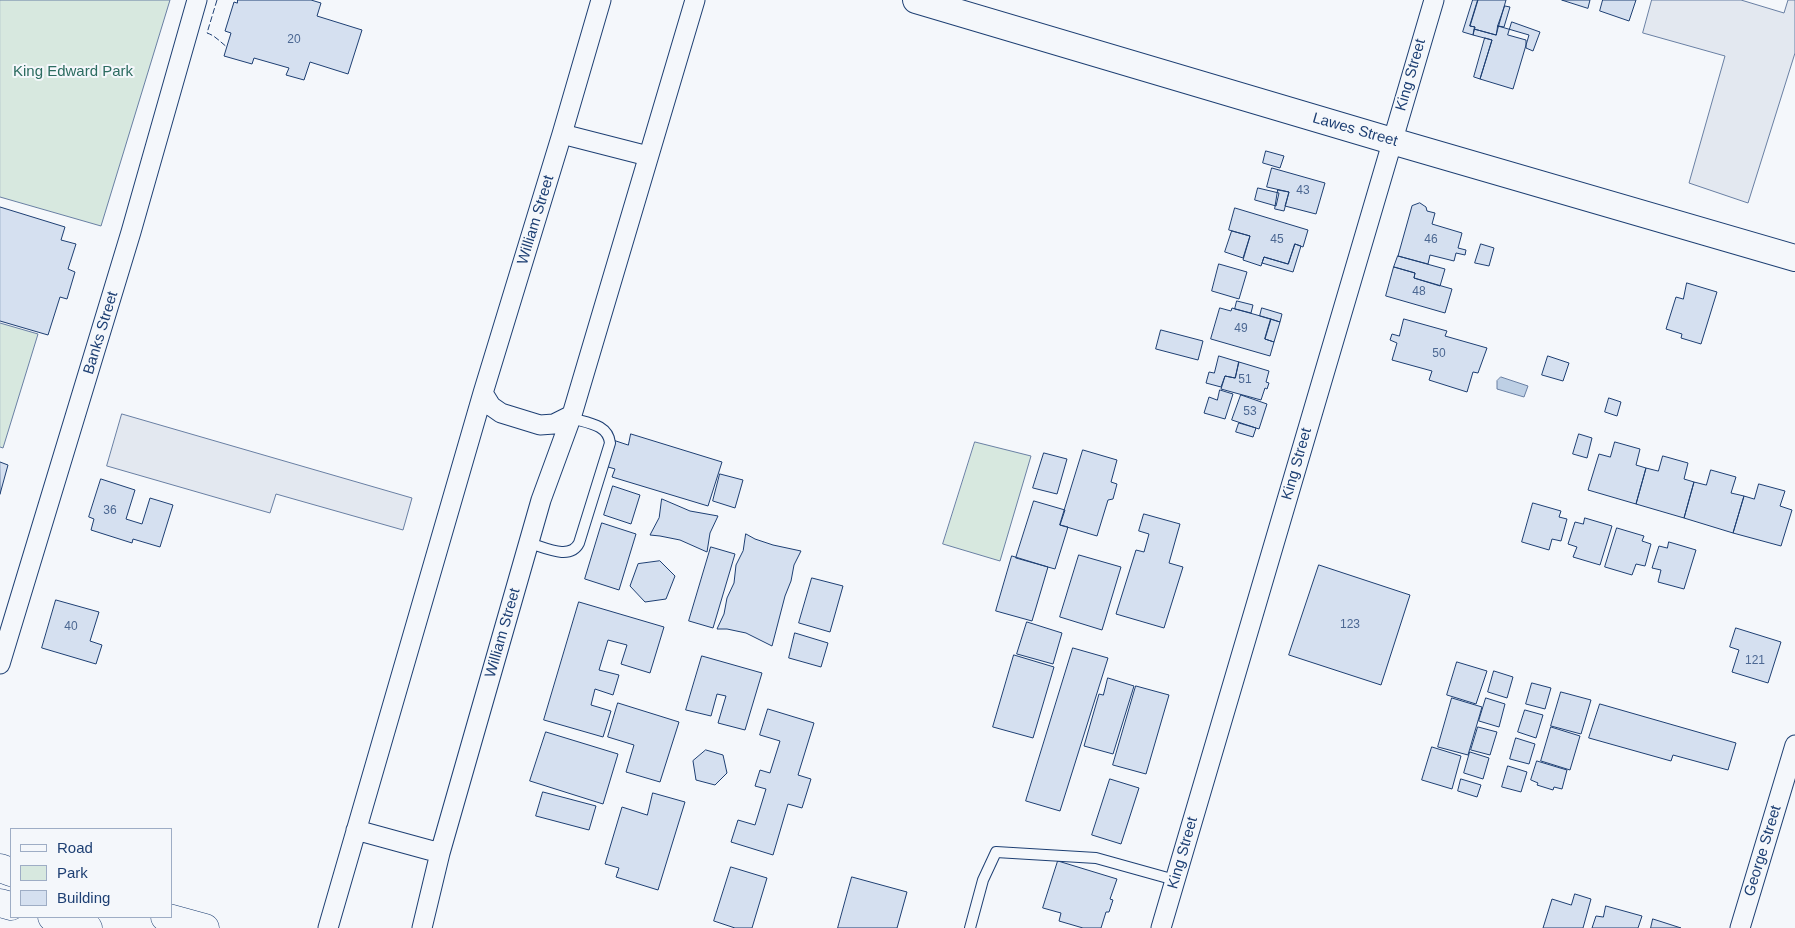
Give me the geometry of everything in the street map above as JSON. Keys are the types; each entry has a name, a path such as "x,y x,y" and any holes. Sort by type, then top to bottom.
{"highway":[{"path":"55,918 88,928"},
{"path":"169,918 204,928"}],"main road":[{"name":"Lawes Street","path":"916,0 1795,258"}],"street":[{"name":"Banks Street","path":"0,664 131,232 197,0"},
{"name":"William Street","path":"328,928 483,392 601,0"},
{"name":"William Street","path":"422,928 440,853 541,500 572,417 695,0"},
{"name":"King Street","path":"1161,928 1434,0"},
{"path":"562,134 648,156"},
{"path":"483,392 491,406 501,413 540,425 554,424 572,417"},
{"name":"George Street","path":"1740,928 1795,744"},
{"path":"356,830 440,853"}],"lane":[{"path":"529,543 567,553 577,548 580,544 610,444 610,438 607,432 598,426 572,417"},
{"path":"970,928 982,880 996,852 1096,858 1175,880"}],"green space":[{"name":"King Edward Park","path":"0,0 170,0 101,226 0,197"},
{"path":"0,323 38,334 3,448 0,447"},
{"path":"975,442 1031,456 1000,561 943,544"}],"shaded area":[{"path":"1652,0 1741,0 1784,13 1788,0 1795,0 1795,53 1748,203 1689,183 1725,56 1643,33"},
{"path":"122,414 412,498 403,530 276,494 270,513 107,466"}],"water":[{"path":"1501,377 1528,386 1524,397 1497,389 1497,381"}],"building":[{"path":"238,0 311,0 321,3 317,16 362,30 348,74 310,62 304,80 286,75 289,68 254,58 252,64 224,56 231,33 225,31 234,2 237,3"},
{"path":"1473,0 1478,0 1470,26 1475,27 1473,35 1463,32"},
{"path":"1478,0 1506,0 1496,35 1474,29 1475,27 1470,26"},
{"path":"1562,0 1590,0 1588,8"},
{"path":"1603,0 1636,0 1629,21 1600,11"},
{"path":"1505,6 1510,7 1504,27 1498,26"},
{"path":"1512,22 1540,32 1533,51 1526,48 1526,40 1508,35"},
{"path":"1498,26 1529,35 1513,89 1480,79 1492,40 1473,35 1474,29 1496,35"},
{"path":"1485,38 1492,40 1480,79 1474,77"},
{"path":"1266,151 1284,156 1280,168 1263,163"},
{"path":"1272,168 1325,183 1316,214 1285,206 1289,192 1267,187"},
{"path":"1258,188 1279,193 1276,206 1255,200"},
{"path":"1278,190 1289,192 1284,211 1275,209"},
{"path":"1420,203 1426,207 1427,211 1435,213 1432,224 1462,233 1458,248 1466,250 1465,255 1456,253 1454,261 1430,255 1428,264 1398,256 1412,206"},
{"path":"0,207 65,227 61,240 76,244 68,269 75,272 67,299 60,297 48,335 0,321"},
{"path":"1235,208 1308,230 1303,247 1295,244 1288,264 1264,257 1261,266 1243,260 1250,236 1229,230"},
{"path":"1232,231 1250,236 1243,258 1225,252"},
{"path":"1295,244 1301,246 1293,272 1262,263 1264,257 1288,264"},
{"path":"1481,244 1494,248 1489,266 1475,263"},
{"path":"1398,256 1445,269 1440,286 1414,278 1415,273 1394,267"},
{"path":"1219,264 1247,272 1239,299 1212,291"},
{"path":"1394,267 1415,273 1414,278 1452,289 1445,313 1386,296"},
{"path":"1687,283 1717,292 1701,344 1681,338 1682,334 1666,329 1676,297 1683,299"},
{"path":"1237,301 1253,305 1251,313 1235,309"},
{"path":"1220,308 1231,311 1232,308 1271,319 1265,339 1274,342 1270,356 1211,339"},
{"path":"1262,308 1282,314 1280,322 1260,316"},
{"path":"1271,319 1280,322 1274,342 1265,339"},
{"path":"1404,319 1447,331 1445,336 1487,348 1478,373 1473,372 1467,392 1429,380 1432,371 1392,360 1397,343 1390,340 1392,334 1399,336"},
{"path":"1161,330 1203,341 1198,360 1156,349"},
{"path":"1219,356 1239,362 1235,378 1225,376 1221,387 1206,383 1209,372 1214,373"},
{"path":"1548,356 1569,363 1563,381 1542,375"},
{"path":"1239,362 1269,371 1266,382 1269,383 1261,400 1221,389 1225,376 1235,378"},
{"path":"1220,390 1233,394 1225,419 1204,413 1209,397 1217,400"},
{"path":"1241,395 1267,404 1259,429 1232,420"},
{"path":"1609,398 1621,402 1617,416 1605,412"},
{"path":"1239,423 1256,428 1253,437 1236,432"},
{"path":"631,434 722,462 708,506 612,477 615,469 605,466 613,440 628,445"},
{"path":"1579,434 1592,438 1587,458 1573,454"},
{"path":"1615,442 1640,449 1636,465 1646,468 1636,504 1588,490 1599,454 1610,457"},
{"path":"1083,450 1117,460 1111,482 1117,484 1113,499 1108,500 1097,536 1060,525"},
{"path":"1044,453 1067,459 1057,494 1033,488"},
{"path":"1663,456 1688,463 1684,479 1694,482 1684,518 1636,504 1646,468 1658,471"},
{"path":"0,462 8,465 0,494"},
{"path":"1711,470 1736,477 1731,493 1744,496 1733,533 1684,518 1694,482 1706,485"},
{"path":"720,474 743,480 735,508 713,501"},
{"path":"101,479 135,490 126,519 142,524 150,498 173,505 160,547 133,539 132,543 91,530 94,519 89,517"},
{"path":"1759,484 1785,491 1780,506 1792,510 1781,546 1733,533 1744,496 1754,499"},
{"path":"613,486 640,495 631,524 604,515"},
{"path":"662,499 690,511 718,516 710,533 707,552 680,540 650,535 659,518"},
{"path":"1034,501 1065,510 1060,525 1068,527 1055,569 1016,558"},
{"path":"1533,503 1561,511 1559,517 1567,519 1561,541 1552,539 1549,550 1522,542"},
{"path":"1144,514 1180,524 1169,563 1183,567 1164,628 1116,614 1136,550 1144,552 1149,534 1139,531"},
{"path":"1585,518 1612,526 1600,565 1573,557 1577,547 1568,544 1575,522 1583,524"},
{"path":"602,523 636,534 619,590 585,579"},
{"path":"1617,528 1644,536 1642,541 1651,544 1645,566 1636,564 1632,575 1605,567"},
{"path":"746,534 773,545 801,551 794,565 772,646 746,633 717,629 734,583 736,565 743,551"},
{"path":"1669,542 1696,550 1684,589 1658,582 1661,570 1652,568 1659,546 1667,548"},
{"path":"711,547 735,554 713,628 689,621"},
{"path":"1079,555 1121,567 1102,630 1060,617"},
{"path":"1012,556 1048,567 1032,621 996,611"},
{"path":"660,561 675,576 666,599 645,602 630,586 638,564"},
{"path":"1319,565 1410,595 1381,685 1289,655"},
{"path":"812,578 843,586 830,632 799,623"},
{"path":"56,600 99,612 90,641 102,645 96,664 42,648"},
{"path":"579,602 664,627 650,673 621,664 627,645 608,640 599,670 619,675 613,695 595,689 591,705 611,711 603,737 544,720"},
{"path":"1027,622 1062,633 1053,664 1017,654"},
{"path":"1736,628 1781,642 1768,683 1732,672 1739,650 1730,647"},
{"path":"795,633 828,643 821,667 789,658"},
{"path":"1073,648 1108,658 1060,811 1026,801"},
{"path":"1014,655 1054,667 1033,738 993,727"},
{"path":"702,656 762,673 745,730 718,723 726,696 717,694 711,716 686,710"},
{"path":"1457,662 1487,671 1476,704 1447,695"},
{"path":"1494,671 1513,677 1507,698 1488,692"},
{"path":"1108,678 1134,686 1113,754 1084,746 1099,694 1103,695"},
{"path":"1532,683 1551,688 1545,709 1526,704"},
{"path":"1136,686 1169,695 1146,774 1113,765"},
{"path":"1561,692 1591,700 1581,734 1551,726"},
{"path":"1452,698 1482,707 1468,755 1438,747"},
{"path":"1486,698 1505,704 1499,727 1479,721"},
{"path":"618,703 679,722 660,782 626,772 634,745 608,737"},
{"path":"1600,704 1736,743 1728,770 1673,755 1671,761 1589,738"},
{"path":"768,709 814,723 798,775 811,779 802,808 788,804 773,855 731,842 738,820 755,825 766,789 755,786 760,770 770,773 780,741 760,735"},
{"path":"1525,710 1543,715 1536,738 1518,732"},
{"path":"1478,727 1497,732 1490,755 1471,750"},
{"path":"1551,727 1580,736 1570,770 1541,761"},
{"path":"546,732 618,754 603,804 530,781"},
{"path":"1516,738 1535,744 1529,764 1510,759"},
{"path":"1432,747 1461,756 1452,789 1422,780"},
{"path":"706,750 723,755 727,773 715,785 696,780 693,761"},
{"path":"1470,752 1489,758 1483,779 1464,773"},
{"path":"1537,761 1567,770 1562,789 1554,787 1553,790 1537,785 1538,783 1531,780"},
{"path":"1508,766 1527,772 1521,792 1502,787"},
{"path":"1110,779 1139,788 1121,844 1092,835"},
{"path":"1461,779 1481,785 1477,797 1458,791"},
{"path":"543,792 596,806 589,830 536,816"},
{"path":"653,793 685,802 658,890 616,877 619,868 605,864 622,807 647,815"},
{"path":"1058,861 1117,879 1110,899 1113,900 1109,912 1106,912 1101,928 1083,928 1059,921 1061,913 1043,908"},
{"path":"731,867 767,878 752,928 735,928 714,921"},
{"path":"852,877 907,892 897,928 838,928"},
{"path":"1575,894 1591,899 1583,928 1543,928 1552,899 1571,905"},
{"path":"1606,906 1642,916 1638,928 1592,928 1596,916 1603,917"},
{"path":"1653,919 1681,928 1651,928"}],"fence":[{"path":"217,0 207,33 227,47"}]}
